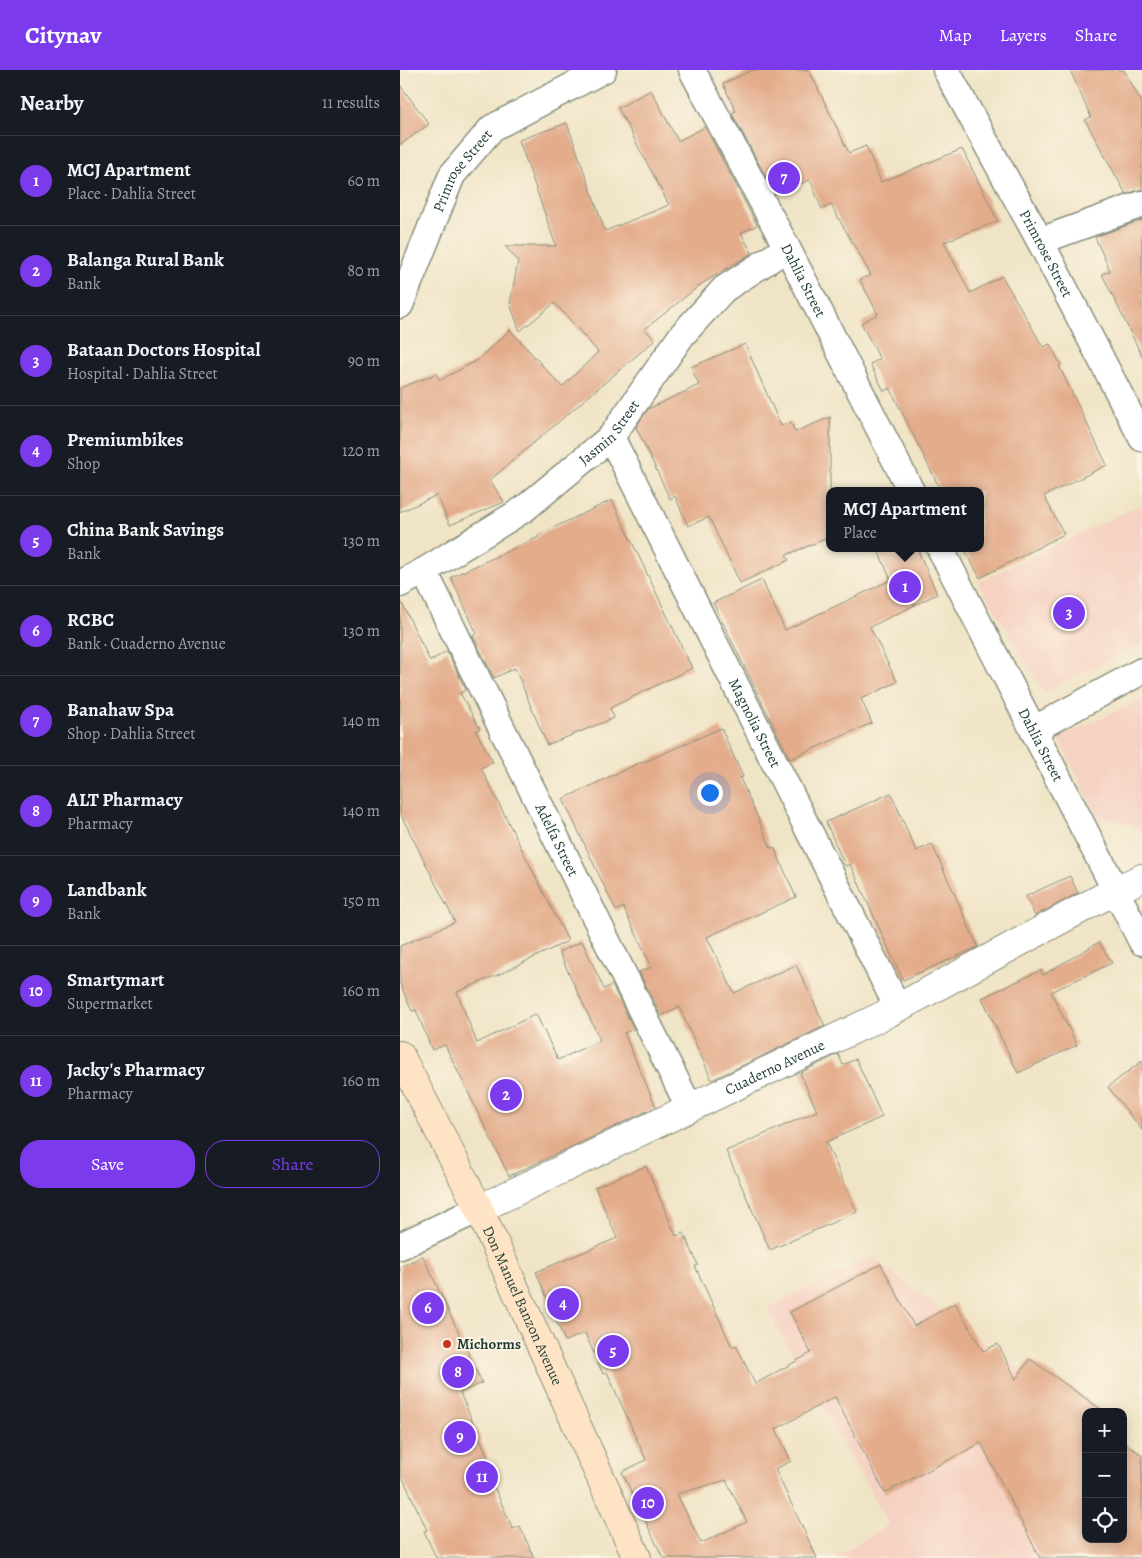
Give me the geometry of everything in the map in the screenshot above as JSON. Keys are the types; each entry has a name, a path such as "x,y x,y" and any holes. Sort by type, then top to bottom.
{"main road":[{"name":"Don Manuel Banzon Avenue","path":"400,1055 479,1209 637,1558"}],"street":[{"name":"Primrose Street","path":"400,305 452,175 492,128 603,70"},
{"name":"Dahlia Street","path":"692,70 787,248 909,487"},
{"name":"Primrose Street","path":"946,70 1040,241 1142,438"},
{"path":"1040,241 1142,204"},
{"name":"Jasmin Street","path":"400,584 524,510 611,437 688,328 724,289 787,248"},
{"name":"Magnolia Street","path":"611,437 898,1008"},
{"name":"Dahlia Street","path":"942,552 1142,942"},
{"name":"Adelfa Street","path":"424,571 689,1107"},
{"path":"1033,730 1142,672"},
{"name":"Cuaderno Avenue","path":"400,1246 898,1008 1116,890 1142,878"}],"shaded area":[{"path":"1142,504 1142,644 1044,692 978,582"},
{"path":"1142,699 1142,829 1096,814 1059,738"},
{"path":"871,1257 1082,1417 1082,1543 1111,1543 1142,1548 1139,1558 833,1558 889,1525 767,1309"}],"building":[{"path":"752,70 809,70 849,153 866,146 881,182 962,149 998,221 944,242 970,293 1002,276 1043,347 1050,344 1107,465 1044,496 1064,534 980,578 966,552 984,552 984,487 939,487 890,388 884,391 870,364 880,359 861,323 878,314 860,280 871,275 831,205 822,209 810,180 775,194 732,113 736,111 723,84"},
{"path":"1070,70 1124,70 1142,103 1142,189 1126,194 1085,120 1091,117"},
{"path":"400,85 429,124 400,145"},
{"path":"651,90 678,141 705,127 757,225 741,233 752,253 700,285 645,329 655,340 490,480 504,502 450,525 437,495 400,512 400,388 436,374 440,380 476,361 510,330 562,387 598,352 555,303 520,331 510,304 518,261 505,246 556,246 519,140 567,123 605,231 669,205 618,108"},
{"path":"1142,220 1142,356 1102,274 1110,271 1095,237"},
{"path":"745,344 781,426 791,422 795,432 830,417 830,487 826,487 826,539 786,555 789,560 740,583 709,517 688,526 675,496 670,499 636,427 648,409 699,385 691,367"},
{"path":"612,500 692,668 610,708 614,718 547,745 515,668 494,678 473,636 477,634 451,577 539,537 538,535"},
{"path":"879,552 919,552 937,594 870,627 897,682 861,699 872,723 790,759 713,603 762,580 785,630 891,580"},
{"path":"400,599 430,661 447,651 466,690 460,693 480,729 476,731 493,762 481,768 568,941 502,973 457,992 477,1043 536,1014 558,1060 600,1040 559,952 582,941 604,989 612,985 634,1029 624,1033 656,1107 509,1176 445,1045 432,1050 416,1010 412,1011 400,984 400,946 455,922 400,813"},
{"path":"721,728 743,777 740,778 771,848 774,847 796,897 707,937 734,993 796,965 825,1026 712,1080 679,1007 661,1016 639,972 652,967 623,907 616,911 563,799 641,762"},
{"path":"891,793 916,851 932,844 978,947 903,980 850,864 845,866 826,822"},
{"path":"1070,876 1078,893 1035,916 1026,896"},
{"path":"1099,942 1112,963 1051,992 1077,1045 1018,1073 982,998 1041,970 1043,975"},
{"path":"838,1054 843,1065 856,1059 882,1117 826,1142 857,1212 770,1250 726,1151 817,1111 800,1073"},
{"path":"1142,1061 1142,1130 1108,1087"},
{"path":"646,1166 676,1236 684,1233 698,1265 695,1266 732,1347 736,1345 755,1384 811,1353 790,1312 881,1264 914,1326 955,1303 983,1351 998,1344 1016,1379 1030,1359 1099,1408 1082,1408 1082,1543 1127,1543 1127,1445 1142,1455 1142,1558 1040,1558 981,1443 885,1493 835,1397 776,1429 791,1461 775,1469 817,1558 663,1558 622,1472 646,1460 607,1372 603,1374 585,1333 565,1341 536,1272 617,1238 595,1187","holes":["726,1480 747,1522 701,1543 677,1494"]},
{"path":"423,1256 482,1383 460,1393 488,1457 482,1460 513,1529 520,1526 534,1558 436,1558 424,1531 427,1530 400,1472 400,1267"}],"place":[{"name":"Banahaw Spa","path":"784,178"},
{"name":"MCJ Apartment","path":"905,587"},
{"name":"Bataan Doctors Hospital","path":"1069,613"},
{"name":"Balanga Rural Bank","path":"506,1095"},
{"name":"Premiumbikes","path":"563,1304"},
{"name":"RCBC","path":"428,1308"},
{"name":"Michorms","path":"447,1344"},
{"name":"China Bank Savings","path":"613,1351"},
{"name":"ALT Pharmacy","path":"458,1372"},
{"name":"Landbank","path":"460,1437"},
{"name":"Jacky's Pharmacy","path":"482,1477"},
{"name":"Smartymart","path":"648,1503"}]}
